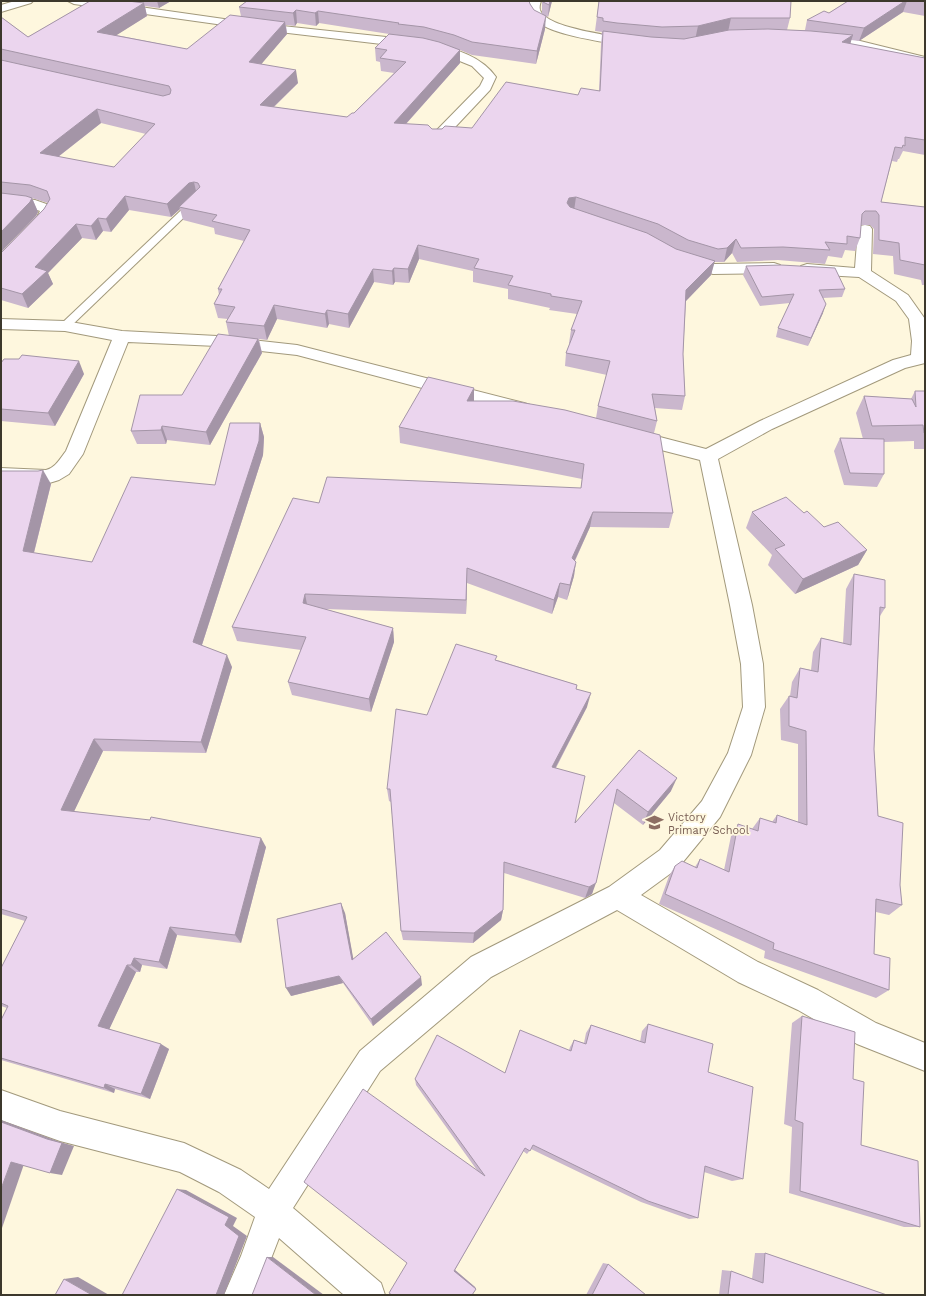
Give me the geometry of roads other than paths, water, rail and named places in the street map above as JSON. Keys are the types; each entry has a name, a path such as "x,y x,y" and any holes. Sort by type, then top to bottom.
{"street":[{"path":"1,9 27,1"},
{"path":"74,1 245,25 424,45 463,57 476,63 490,77 486,87 437,138"},
{"path":"535,1 534,10 538,17 552,26 576,34 639,43"},
{"path":"812,39 852,43 925,61"},
{"path":"1,200 35,204 47,209 44,219 1,263"},
{"path":"863,273 865,229"},
{"path":"616,432 708,456 766,425 899,364 922,357 917,318 902,298 884,285 863,273 790,268 713,269 673,255"},
{"path":"1,324 65,326 122,336 216,341 297,350 539,412"},
{"path":"1,475 48,477 58,472 67,464 74,454 122,336"},
{"path":"240,1295 255,1261 273,1211 370,1061 481,967 618,896 669,859 711,809 739,755 754,707 750,649 708,456"},
{"path":"618,896 748,972 808,1000 867,1034 925,1057"},
{"path":"1,1105 60,1126 184,1158 230,1181 273,1211 369,1295"}],"lane":[{"path":"65,326 196,200"}],"place":[{"name":"Victory Primary School","path":"655,823"}]}
